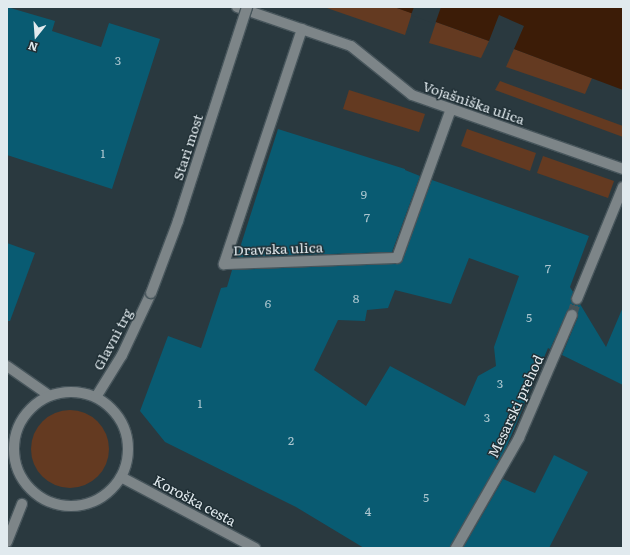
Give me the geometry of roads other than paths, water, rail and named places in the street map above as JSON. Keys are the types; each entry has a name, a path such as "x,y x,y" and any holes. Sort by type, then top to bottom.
{"street":[{"name":"Vojašniška ulica","path":"237,7 351,46 412,95 623,169"},
{"name":"Stari most","path":"150,293 178,221 247,7"},
{"name":"Dravska ulica","path":"302,29 224,264 398,258 451,109"},
{"path":"577,299 623,187"},
{"name":"Glavni trg","path":"96,397 122,355 150,293"},
{"name":"Mesarski prehod","path":"456,548 519,438 572,315"},
{"path":"7,366 50,396"},
{"path":"73,392 96,397 114,411 126,432 128,455 121,477 103,497 90,503 77,506 50,502 28,486 21,475 16,462 11,434 28,412 50,396 73,392"},
{"name":"Koroška cesta","path":"121,477 255,548"},
{"path":"7,542 22,504"}],"tunnel":[{"path":"572,315 577,299"}]}
